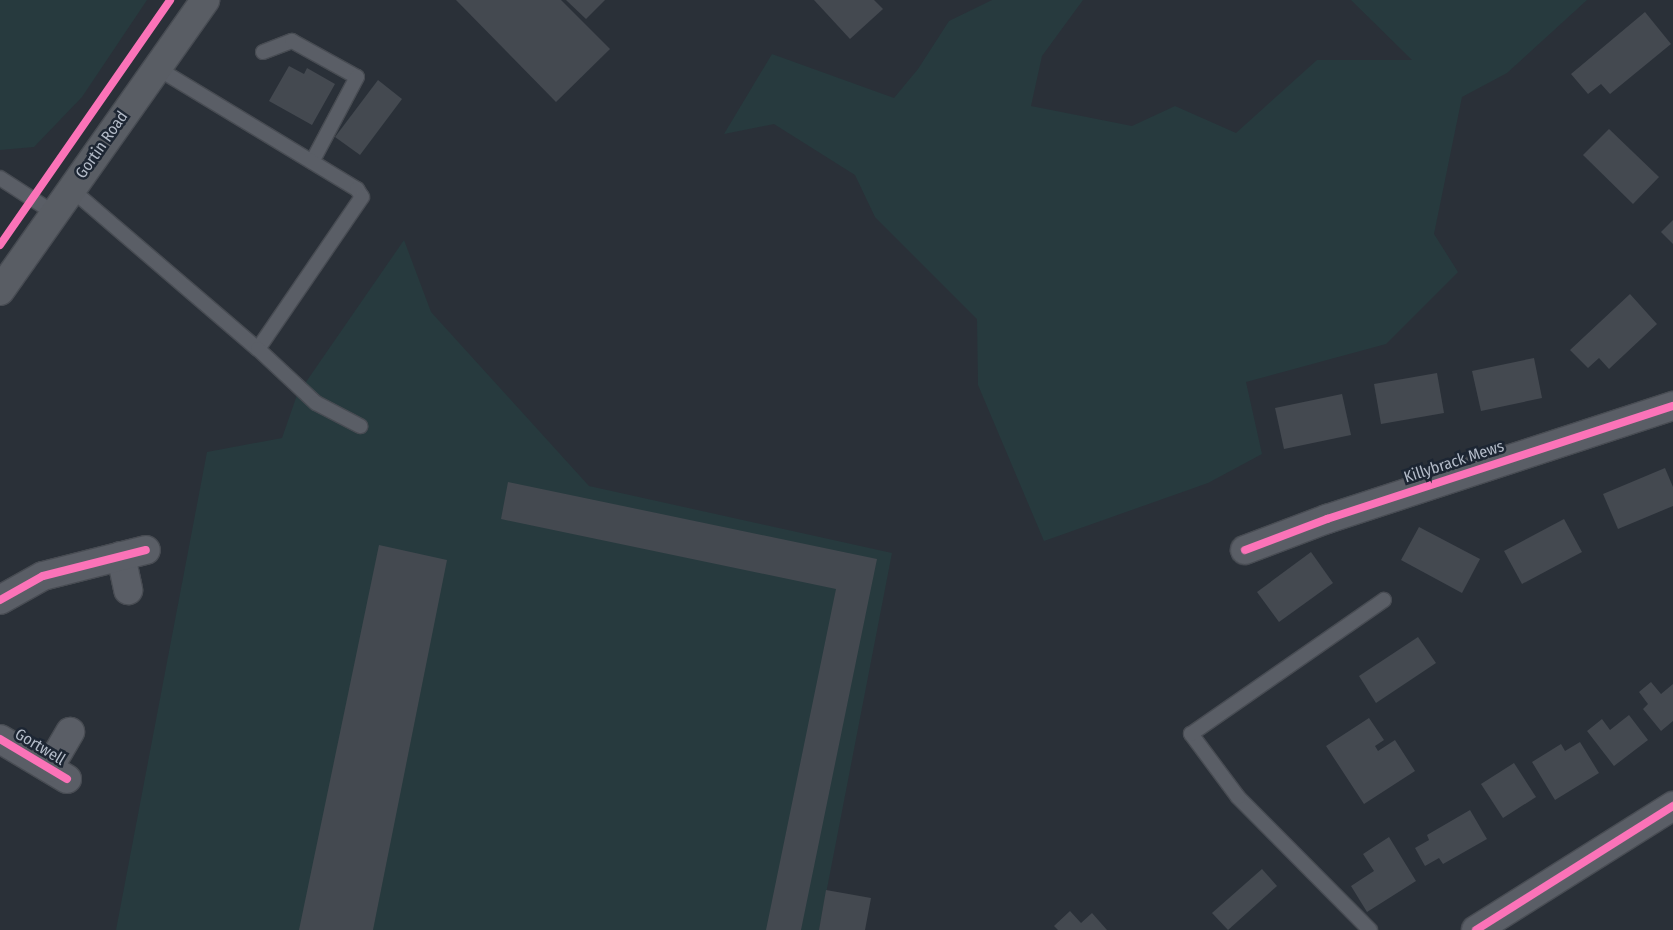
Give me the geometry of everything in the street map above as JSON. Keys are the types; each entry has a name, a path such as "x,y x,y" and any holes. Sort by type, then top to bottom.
{"main road":[{"name":"Gortin Road","path":"0,291 205,0"}],"street":[{"name":"Killybrack Mews","path":"1245,550 1327,519 1673,406"},
{"path":"0,600 43,576 134,553 128,590"},
{"name":"Gortwell","path":"0,739 58,774 70,732"},
{"path":"1476,930 1673,806"}],"lane":[{"path":"263,52 292,41 357,77 312,162"},
{"path":"157,68 357,189 362,197 258,349"},
{"path":"0,178 54,213"},
{"path":"71,189 258,349 316,403 360,426"},
{"path":"1370,930 1238,798 1191,734 1384,600"}],"green space":[{"path":"0,0 147,0 82,97 34,147 0,150"},
{"path":"992,0 1083,0 1042,56 1031,106 1132,126 1175,106 1236,133 1317,60 1412,60 1351,0 1587,0 1507,73 1462,97 1434,234 1458,272 1386,344 1246,382 1262,454 1208,483 1044,541 978,385 977,319 875,217 855,175 774,124 724,134 772,54 894,98 918,69 949,21"},
{"path":"404,240 431,312 589,486 892,553 819,930 116,930 207,452 282,438 297,395"}],"building":[{"path":"456,0 561,0 610,49 556,102"},
{"path":"566,0 605,0 586,19"},
{"path":"814,0 874,0 883,9 850,39"},
{"path":"1645,12 1671,44 1610,94 1601,84 1588,94 1571,74"},
{"path":"289,66 304,74 307,68 335,84 312,125 269,101"},
{"path":"378,80 402,99 360,155 335,137"},
{"path":"1609,129 1659,177 1633,204 1583,155"},
{"path":"1673,220 1673,244 1661,232"},
{"path":"1630,294 1657,324 1609,369 1599,358 1588,368 1570,350"},
{"path":"1534,358 1542,398 1481,411 1472,371"},
{"path":"1437,373 1444,413 1381,424 1374,384"},
{"path":"1342,394 1351,435 1284,449 1275,408"},
{"path":"1665,468 1673,487 1673,506 1618,529 1603,494"},
{"path":"508,482 877,559 801,930 766,930 836,589 501,519"},
{"path":"1564,519 1582,552 1522,584 1504,551"},
{"path":"1419,527 1480,559 1462,593 1401,560"},
{"path":"379,545 447,560 373,930 299,930"},
{"path":"1311,552 1333,583 1279,622 1257,592"},
{"path":"1418,637 1436,663 1376,703 1359,676"},
{"path":"1651,682 1661,694 1673,684 1673,721 1661,731 1643,709 1648,704 1639,692"},
{"path":"1629,715 1648,740 1614,766 1587,731 1602,719 1610,730"},
{"path":"1369,718 1384,740 1375,746 1378,751 1395,740 1415,771 1364,804 1326,746"},
{"path":"1580,742 1599,773 1555,800 1532,762 1561,744 1565,751"},
{"path":"1514,763 1536,797 1503,818 1481,784"},
{"path":"1470,810 1487,839 1443,864 1439,858 1425,866 1415,848 1429,840 1427,835"},
{"path":"1389,837 1416,881 1367,912 1351,886 1374,871 1363,854"},
{"path":"1262,869 1277,886 1228,930 1212,913"},
{"path":"826,890 871,898 865,930 819,930"},
{"path":"1070,911 1081,923 1092,913 1107,930 1058,930 1054,926"}],"cycle path":[{"path":"0,245 170,0"},
{"path":"1245,550 1327,519 1673,406"},
{"path":"0,600 43,576 146,550"},
{"path":"0,739 67,779"},
{"path":"1476,930 1673,806"}]}
